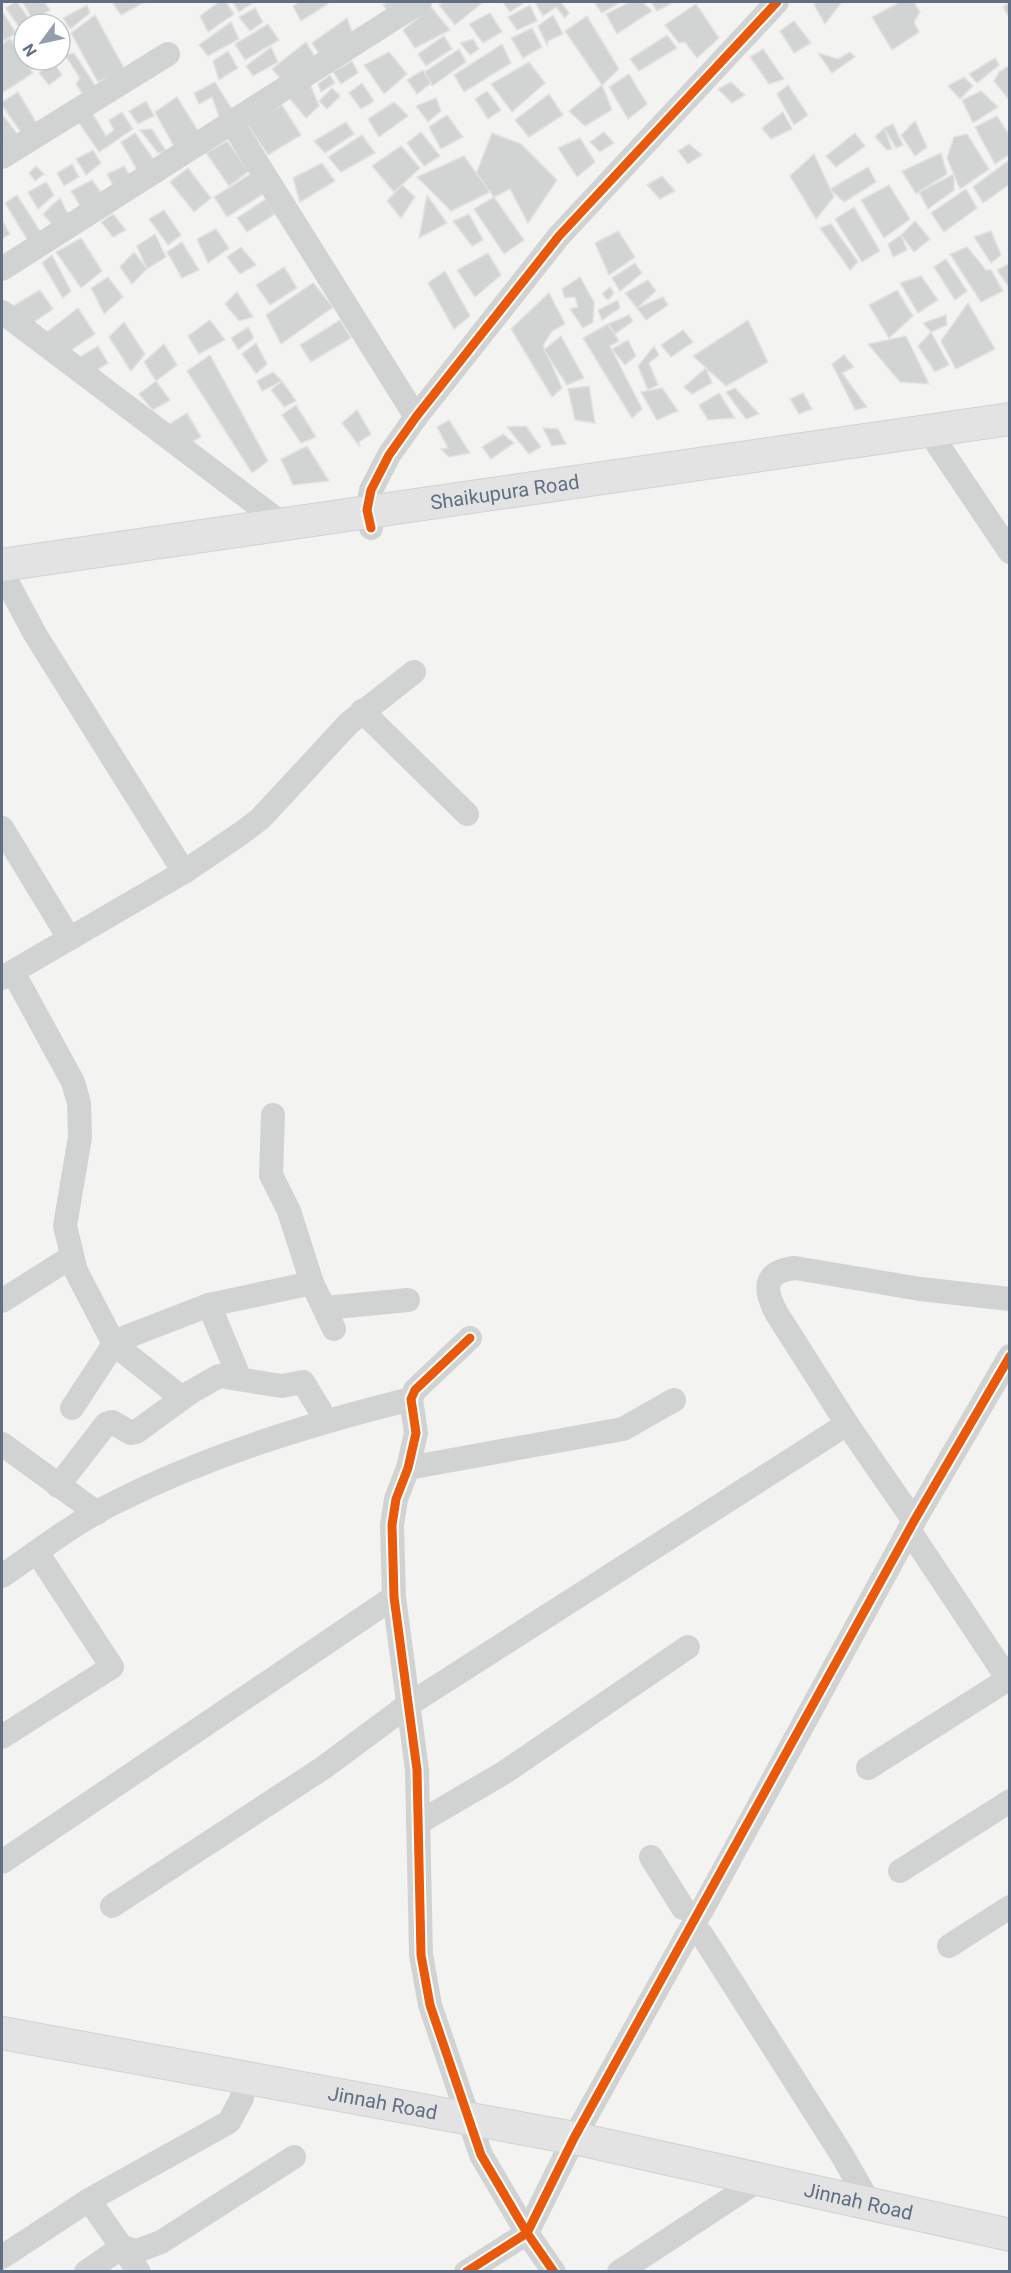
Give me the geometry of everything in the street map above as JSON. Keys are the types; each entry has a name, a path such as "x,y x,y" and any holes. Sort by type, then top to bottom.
{"main road":[{"name":"Shaikupura Road","path":"3,575 1010,418"},
{"name":"Shaikupura Road","path":"3,575 284,525 369,519 1010,435"},
{"name":"Jinnah Road","path":"2,2032 574,2138 871,2206 1010,2235"}],"street":[{"path":"2,269 420,2"},
{"path":"369,519 371,490 380,471 416,417 559,236 777,2"},
{"path":"2,157 168,54"},
{"path":"232,123 416,417"},
{"path":"2,312 284,525"},
{"path":"938,445 1010,552"},
{"path":"3,575 34,634 183,872"},
{"path":"182,1398 114,1344 83,1286 71,1257 65,1226 80,1137 79,1103 73,1082 7,975 183,872 260,819 362,711 414,672"},
{"path":"362,711 467,814"},
{"path":"2,828 69,938"},
{"path":"273,1114 271,1175 289,1211 312,1283 329,1318 408,1300"},
{"path":"2,1301 71,1257"},
{"path":"868,1768 1009,1680 767,1296 766,1289 776,1274 795,1268 920,1289 1010,1299"},
{"path":"72,1408 114,1344 139,1330 209,1305 312,1283"},
{"path":"209,1305 240,1379"},
{"path":"470,1338 415,1390 411,1399 416,1433 408,1468 396,1499 392,1525 394,1597 417,1770 418,1890 423,1965 430,2005 481,2155 527,2233 554,2271"},
{"path":"871,2206 836,2145 694,1936 693,1909 1010,1356"},
{"path":"58,1486 106,1424 112,1422 130,1433 136,1432 182,1398 219,1376 282,1386 303,1382 320,1410 322,1421"},
{"path":"2,1576 97,1513 166,1478 248,1446 322,1421 411,1399"},
{"path":"408,1468 623,1429 674,1400"},
{"path":"112,1906 323,1768 408,1706 847,1424"},
{"path":"2,1444 97,1513"},
{"path":"2,1737 112,1667 37,1552"},
{"path":"2,1862 394,1597"},
{"path":"418,1823 506,1772 688,1647"},
{"path":"900,1871 1010,1801"},
{"path":"651,1857 693,1909"},
{"path":"950,1946 1010,1907"},
{"path":"466,2271 527,2233 574,2138 694,1936"},
{"path":"2,2257 88,2200 229,2122 242,2098 243,2078"},
{"path":"86,2271 122,2247 137,2251 161,2242 294,2157"},
{"path":"619,2271 759,2180"},
{"path":"88,2200 139,2271"}],"building":[{"path":"17,2 24,12 12,12 12,17 6,8"},
{"path":"44,2 50,10 28,12 23,3"},
{"path":"112,2 145,2 121,15"},
{"path":"219,2 226,2 234,14 208,32 200,16"},
{"path":"233,2 254,2 239,12"},
{"path":"299,2 327,2 328,4 301,21 293,6"},
{"path":"388,2 412,2 391,15 383,5"},
{"path":"444,2 483,2 455,25 439,5"},
{"path":"503,2 525,2 510,12"},
{"path":"538,2 561,2 569,13 565,18 556,7 543,16 536,4"},
{"path":"594,2 619,2 619,3 602,13"},
{"path":"630,2 642,2 652,11 617,34 606,14"},
{"path":"651,2 674,2 657,11"},
{"path":"816,2 842,2 825,24 814,5"},
{"path":"900,2 914,2 920,12 914,22 919,32 892,50 872,17"},
{"path":"1010,2 1010,19 1003,7"},
{"path":"696,4 719,38 697,58 685,42 679,43 665,25"},
{"path":"87,5 90,13 72,27 72,13"},
{"path":"530,5 537,21 517,30 508,17"},
{"path":"431,7 450,30 415,48 403,30"},
{"path":"255,8 263,22 250,31 239,17"},
{"path":"2,11 12,27 12,36 4,41"},
{"path":"490,13 502,32 483,43 469,24"},
{"path":"95,15 125,70 98,82 72,32"},
{"path":"553,15 563,34 548,41 547,45 538,26"},
{"path":"587,16 619,69 602,85 565,31"},
{"path":"347,18 353,35 321,57 312,43"},
{"path":"794,21 811,43 794,53 780,31"},
{"path":"231,22 239,39 208,56 199,45"},
{"path":"268,24 279,40 245,60 235,44"},
{"path":"532,28 542,47 523,58 511,38"},
{"path":"667,35 677,48 639,71 630,59"},
{"path":"444,36 452,49 426,66 418,54"},
{"path":"10,38 12,41 12,72 33,73 2,93 2,45"},
{"path":"473,39 479,49 470,55 460,43"},
{"path":"306,42 316,59 285,83 272,69"},
{"path":"502,44 511,63 464,92 454,75"},
{"path":"271,47 278,62 253,76 246,66"},
{"path":"459,49 466,62 432,86 424,72"},
{"path":"763,49 784,79 769,84 750,57"},
{"path":"228,51 238,68 219,80 213,61"},
{"path":"389,52 407,74 384,94 364,65"},
{"path":"850,52 855,57 832,73 818,53 838,59"},
{"path":"72,53 74,53 96,87 84,96 76,84 80,78 72,66"},
{"path":"995,58 999,65 977,83 969,74"},
{"path":"352,61 358,73 341,84 333,72"},
{"path":"529,62 545,83 512,112 491,84"},
{"path":"1010,65 1009,100 994,81 999,72"},
{"path":"423,70 431,83 417,94 407,80"},
{"path":"60,72 62,75 49,85 39,73"},
{"path":"629,74 647,104 628,119 609,87"},
{"path":"330,75 335,83 321,92 318,84"},
{"path":"964,77 973,86 960,99 948,86"},
{"path":"215,82 235,114 220,119 212,97 199,104 194,93"},
{"path":"731,82 745,95 732,103 718,89"},
{"path":"362,83 374,101 361,109 349,93"},
{"path":"310,84 319,106 306,118 289,98"},
{"path":"602,85 612,110 585,126 569,111"},
{"path":"788,85 808,115 794,125 777,94"},
{"path":"332,88 340,96 327,109 319,101"},
{"path":"487,91 501,110 488,119 475,99"},
{"path":"981,91 998,107 973,123 962,100"},
{"path":"18,92 39,127 24,137 2,105 2,102"},
{"path":"549,94 563,115 529,137 515,120"},
{"path":"177,97 200,134 175,148 155,112"},
{"path":"436,98 441,111 428,122 416,106"},
{"path":"146,101 154,116 138,124 129,111"},
{"path":"394,102 408,116 379,137 368,119"},
{"path":"282,105 301,135 268,155 247,124"},
{"path":"90,109 106,136 114,130 109,120 122,112 133,129 99,152 77,120"},
{"path":"783,112 792,129 771,139 762,128"},
{"path":"2,114 21,139 2,152"},
{"path":"447,115 463,137 441,149 429,127"},
{"path":"997,116 1010,136 1010,154 995,164 975,127"},
{"path":"915,121 927,147 915,156 901,135"},
{"path":"346,122 354,134 325,153 314,141"},
{"path":"893,124 903,145 896,148 884,128"},
{"path":"884,128 892,149 887,150 875,137"},
{"path":"152,129 166,151 158,153 140,130"},
{"path":"421,132 440,156 424,166 407,143"},
{"path":"604,132 614,143 600,152 590,142"},
{"path":"135,133 157,164 140,175 121,142"},
{"path":"492,133 521,144 557,180 528,223 510,189 494,197 476,174"},
{"path":"855,133 865,146 836,167 826,156"},
{"path":"967,134 989,169 960,189 947,158 954,137"},
{"path":"362,135 375,153 341,172 328,157"},
{"path":"580,138 595,162 577,177 558,148"},
{"path":"227,141 249,171 229,186 206,153"},
{"path":"689,144 702,155 688,164 678,151"},
{"path":"401,146 420,168 394,192 372,166"},
{"path":"93,150 101,163 86,175 76,159"},
{"path":"941,153 947,174 916,194 902,171"},
{"path":"814,154 834,197 816,219 790,176"},
{"path":"464,156 490,192 451,211 417,177"},
{"path":"1008,161 1010,184 983,203 973,187"},
{"path":"322,163 335,181 300,202 293,178"},
{"path":"72,164 79,177 64,186 57,173"},
{"path":"36,166 44,174 35,181 29,173"},
{"path":"124,166 132,179 115,189 107,174"},
{"path":"868,167 876,182 844,202 830,189"},
{"path":"188,168 211,198 194,212 170,182"},
{"path":"255,171 268,191 227,217 214,197"},
{"path":"954,174 954,190 928,209 919,192"},
{"path":"662,176 675,191 660,199 647,185"},
{"path":"92,180 104,197 84,212 71,191"},
{"path":"46,182 54,195 38,209 28,192"},
{"path":"402,185 415,197 401,218 387,201"},
{"path":"889,185 910,219 884,238 861,200"},
{"path":"966,189 977,208 944,232 931,213"},
{"path":"17,195 42,234 30,244 5,203"},
{"path":"427,195 447,223 419,238"},
{"path":"494,197 524,240 504,254 474,209"},
{"path":"60,198 71,220 57,230 43,214"},
{"path":"266,199 275,214 247,232 237,218"},
{"path":"854,207 880,251 862,262 835,219"},
{"path":"164,210 181,235 168,245 149,219"},
{"path":"113,214 126,230 113,237 101,222"},
{"path":"469,214 483,240 472,246 453,221"},
{"path":"2,220 10,234 2,239"},
{"path":"915,221 930,239 914,252 901,235"},
{"path":"831,224 858,262 850,270 820,228"},
{"path":"216,229 229,248 208,263 197,239"},
{"path":"618,231 635,257 609,275 595,243"},
{"path":"991,231 1001,255 991,263 974,237"},
{"path":"155,234 166,257 147,269 137,246"},
{"path":"901,235 907,250 893,257 888,244"},
{"path":"81,238 102,271 81,288 56,252"},
{"path":"182,242 199,270 182,278 167,252"},
{"path":"241,247 256,265 240,274 227,257"},
{"path":"967,247 986,270 991,270 1003,291 981,302 950,254"},
{"path":"134,252 147,269 132,284 120,267"},
{"path":"488,253 501,275 475,297 457,270"},
{"path":"52,255 71,291 63,298 42,263"},
{"path":"946,259 967,291 955,300 934,267"},
{"path":"635,263 642,273 620,291 612,278"},
{"path":"1010,263 1010,285 1008,286 997,270"},
{"path":"284,267 297,288 270,305 256,285"},
{"path":"445,271 470,316 454,329 428,283"},
{"path":"921,276 938,300 918,313 900,283"},
{"path":"108,277 123,297 104,314 91,288"},
{"path":"580,277 594,302 593,322 583,328 570,309 578,307 575,297 565,298 562,289"},
{"path":"648,280 656,291 637,308 625,293"},
{"path":"313,283 333,307 281,344 266,315"},
{"path":"610,287 614,293 608,300 602,294"},
{"path":"40,290 53,309 31,324 13,306"},
{"path":"897,290 913,316 889,338 869,305"},
{"path":"237,292 253,317 239,321 225,304"},
{"path":"549,293 565,324 552,331 543,345 562,388 552,397 511,329"},
{"path":"663,297 668,305 646,320 637,308"},
{"path":"618,300 620,308 602,320 598,310"},
{"path":"968,303 995,349 956,369 941,341"},
{"path":"78,308 95,334 68,352 47,332"},
{"path":"629,315 633,321 615,334 608,324"},
{"path":"946,315 947,325 931,332 923,323"},
{"path":"210,320 225,340 199,354 188,336"},
{"path":"340,320 351,338 311,362 300,345"},
{"path":"748,320 768,362 726,386 693,356"},
{"path":"124,322 145,354 131,371 109,337"},
{"path":"608,324 619,341 610,346 642,409 632,418 583,338"},
{"path":"248,327 254,338 238,350 231,338"},
{"path":"683,330 693,342 671,357 661,345"},
{"path":"931,332 949,365 935,372 918,346"},
{"path":"561,336 584,378 567,385 544,350"},
{"path":"906,336 929,384 900,382 868,344"},
{"path":"628,340 636,356 625,365 612,349"},
{"path":"256,343 267,364 256,374 242,354"},
{"path":"164,344 177,365 156,381 144,362"},
{"path":"98,346 108,363 94,372 78,358"},
{"path":"654,346 659,355 649,363 658,385 648,390 638,366"},
{"path":"210,355 268,461 252,473 187,371"},
{"path":"844,355 854,367 842,373 867,407 855,410 832,364"},
{"path":"706,368 712,383 692,394 684,387"},
{"path":"273,372 282,381 262,391 257,381"},
{"path":"156,381 170,400 153,410 139,394"},
{"path":"282,381 296,401 284,407 271,390"},
{"path":"589,386 595,423 575,420 568,389"},
{"path":"662,388 678,411 657,420 641,392"},
{"path":"735,388 759,414 746,419 726,392"},
{"path":"719,393 735,418 708,420 699,405"},
{"path":"803,393 812,409 799,414 790,399"},
{"path":"296,405 316,437 301,443 282,415"},
{"path":"357,410 371,434 359,442 360,447 342,423"},
{"path":"187,413 201,437 186,445 165,427"},
{"path":"449,420 470,453 449,457 441,449 448,448 437,427"},
{"path":"526,426 541,447 529,454 507,427"},
{"path":"543,428 558,429 566,444 552,446"},
{"path":"503,434 514,443 491,459 482,447"},
{"path":"307,446 329,481 293,485 281,459"}],"cycle path":[{"path":"371,528 367,510 371,490 389,455 416,417 559,236 777,2"},
{"path":"470,1338 415,1390 411,1399 416,1433 408,1468 396,1499 392,1525 394,1597 417,1770 421,1955 430,2005 481,2155 527,2233 554,2272"},
{"path":"466,2272 527,2233 574,2138 914,1521 1010,1356"}]}
